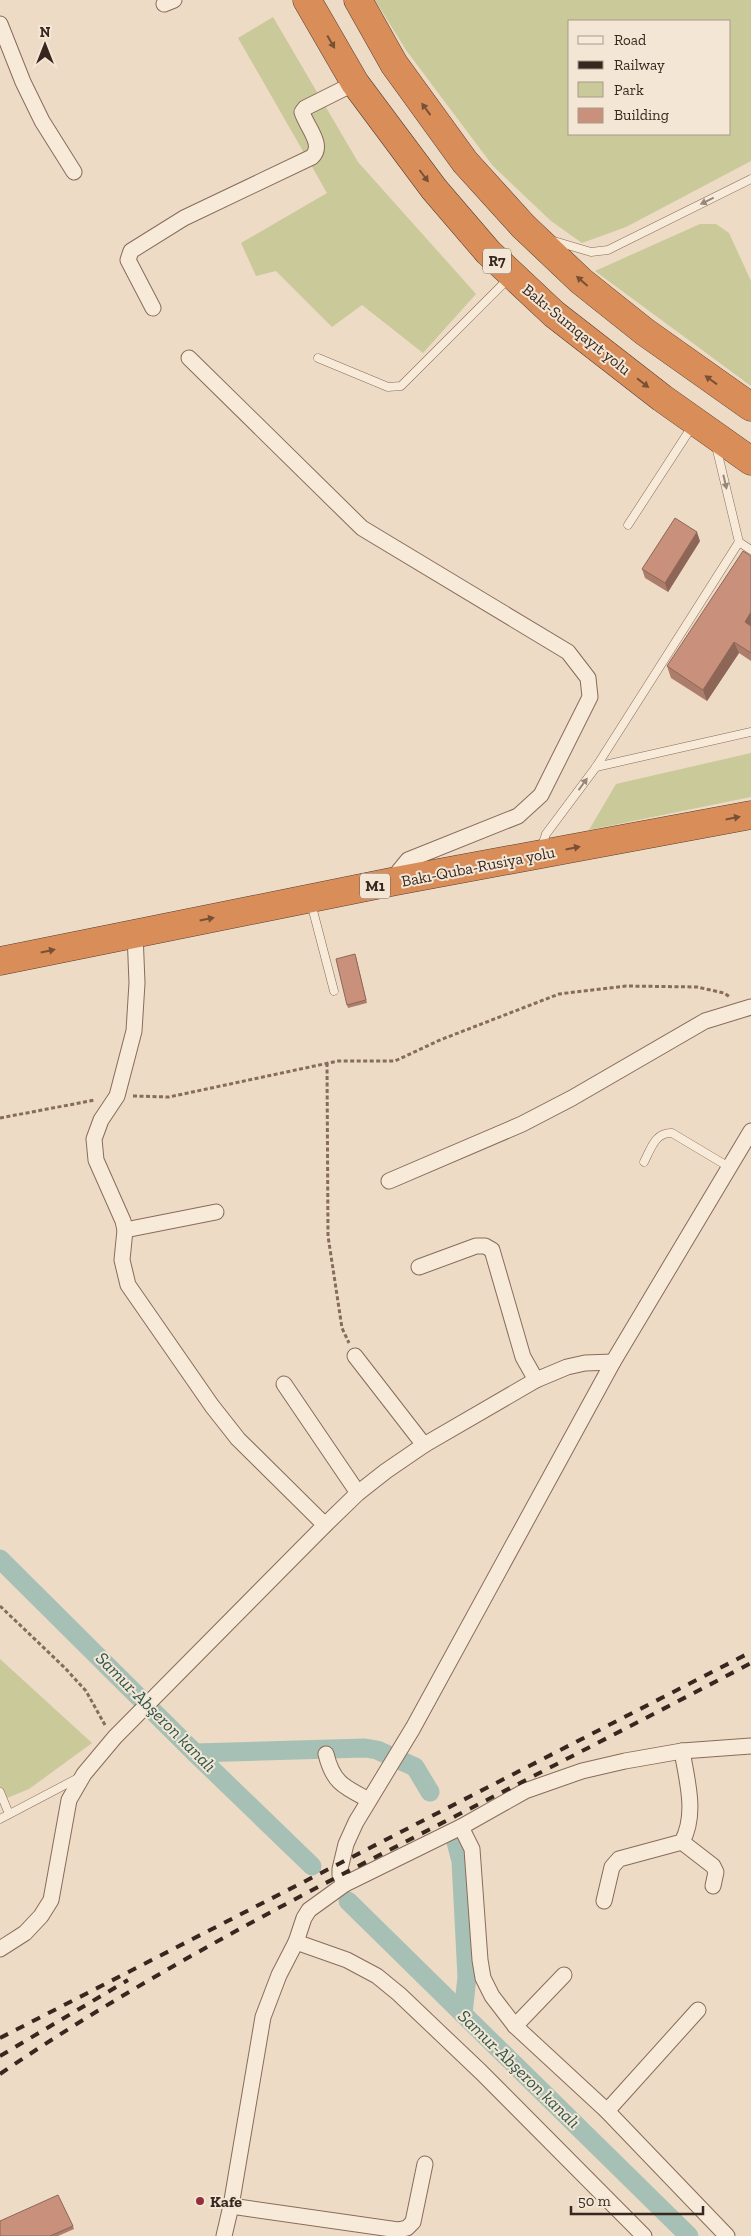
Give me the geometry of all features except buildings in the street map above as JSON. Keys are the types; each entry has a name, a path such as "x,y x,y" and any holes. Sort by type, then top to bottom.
{"highway":[{"name":"Bakı-Sumqayıt yolu","path":"307,0 355,84 434,189 488,252 554,314 704,428 751,461"},
{"path":"358,0 394,64 465,162 523,226 581,281 645,332 751,407"},
{"name":"Bakı-Quba-Rusiya yolu","path":"0,961 396,882 751,815"}],"street":[{"path":"0,24 23,82 42,121 74,172"},
{"path":"153,308 128,260 130,251 184,218 312,157 316,153 318,145 302,112 305,108 355,84"},
{"path":"189,358 362,528 568,652 588,678 590,697 541,795 518,816 408,860 399,871 396,882"},
{"path":"135,933 138,982 134,1031 117,1096 101,1120 94,1139 96,1160 123,1221 125,1230 122,1260 128,1285 212,1406 238,1439 325,1525"},
{"path":"389,1181 522,1124 572,1098 705,1021 750,1007"},
{"path":"345,1884 340,1875 346,1844 356,1822 414,1728 613,1362 751,1131"},
{"path":"125,1230 216,1212"},
{"path":"419,1267 476,1246 485,1246 492,1250 523,1357 536,1380"},
{"path":"355,1356 424,1445"},
{"path":"0,1948 25,1933 41,1916 51,1900 69,1800 84,1774 115,1736 358,1493 424,1445 536,1380 567,1367 585,1363 613,1362"},
{"path":"284,1384 358,1493"},
{"path":"224,2236 231,2206 263,2017 279,1975 296,1942 299,1929 309,1910 345,1884 461,1827 525,1791 582,1771 625,1761 682,1751 751,1746"},
{"path":"604,1901 612,1867 619,1859 682,1842 689,1829 690,1815 682,1751"},
{"path":"326,1754 329,1768 340,1784 369,1800"},
{"path":"461,1827 472,1849 483,1978 492,1996 515,2026 607,2111 727,2236"},
{"path":"682,1842 713,1866 716,1872 713,1886"},
{"path":"296,1942 348,1960 377,1976 400,1994 481,2072 644,2236"},
{"path":"515,2026 564,1975"},
{"path":"607,2111 698,2010"},
{"path":"231,2206 399,2233 412,2222 425,2164"}],"lane":[{"path":"523,226 557,243 576,249 590,252 608,250 751,179"},
{"path":"318,358 388,387 401,386 512,275"},
{"path":"628,525 704,428"},
{"path":"704,428 739,542 751,550"},
{"path":"539,855 546,834 596,767 739,542"},
{"path":"596,767 751,732"},
{"path":"310,899 334,991"},
{"path":"644,1162 659,1135 664,1132 672,1133 729,1167"},
{"path":"0,1819 84,1774"},
{"path":"0,1792 9,1814"}],"path":[{"path":"0,1118 117,1096 169,1097 338,1061 395,1061 440,1040 559,994 626,986 697,987 724,993 750,1007"},
{"path":"327,1063 328,1236 342,1328 355,1356"},
{"path":"0,1606 65,1668 86,1691 101,1721 115,1736"}],"green space":[{"path":"375,0 751,0 751,161 626,227 582,243 551,221 493,166 406,50"},
{"path":"273,17 358,162 476,294 423,353 362,305 332,327 276,271 256,276 241,243 327,193 238,38"},
{"path":"700,224 716,224 729,233 751,281 751,386 595,271"},
{"path":"751,753 751,797 589,830 616,784"},
{"path":"0,1659 92,1743 29,1789 0,1801"}],"waterway":[{"name":"Samur-Abşeron kanalı","path":"0,1559 195,1753 312,1866"},
{"path":"195,1753 365,1748 377,1750 415,1767 430,1792"},
{"path":"456,1842 461,1861 467,1977 463,2014"},
{"name":"Samur-Abşeron kanalı","path":"348,1901 689,2236"}],"railway":[{"path":"0,2038 751,1652"},
{"path":"0,2074 98,2010 251,1923 751,1663"},
{"path":"0,2056 128,1980"}],"place":[{"name":"Kafe","path":"200,2201"}]}
